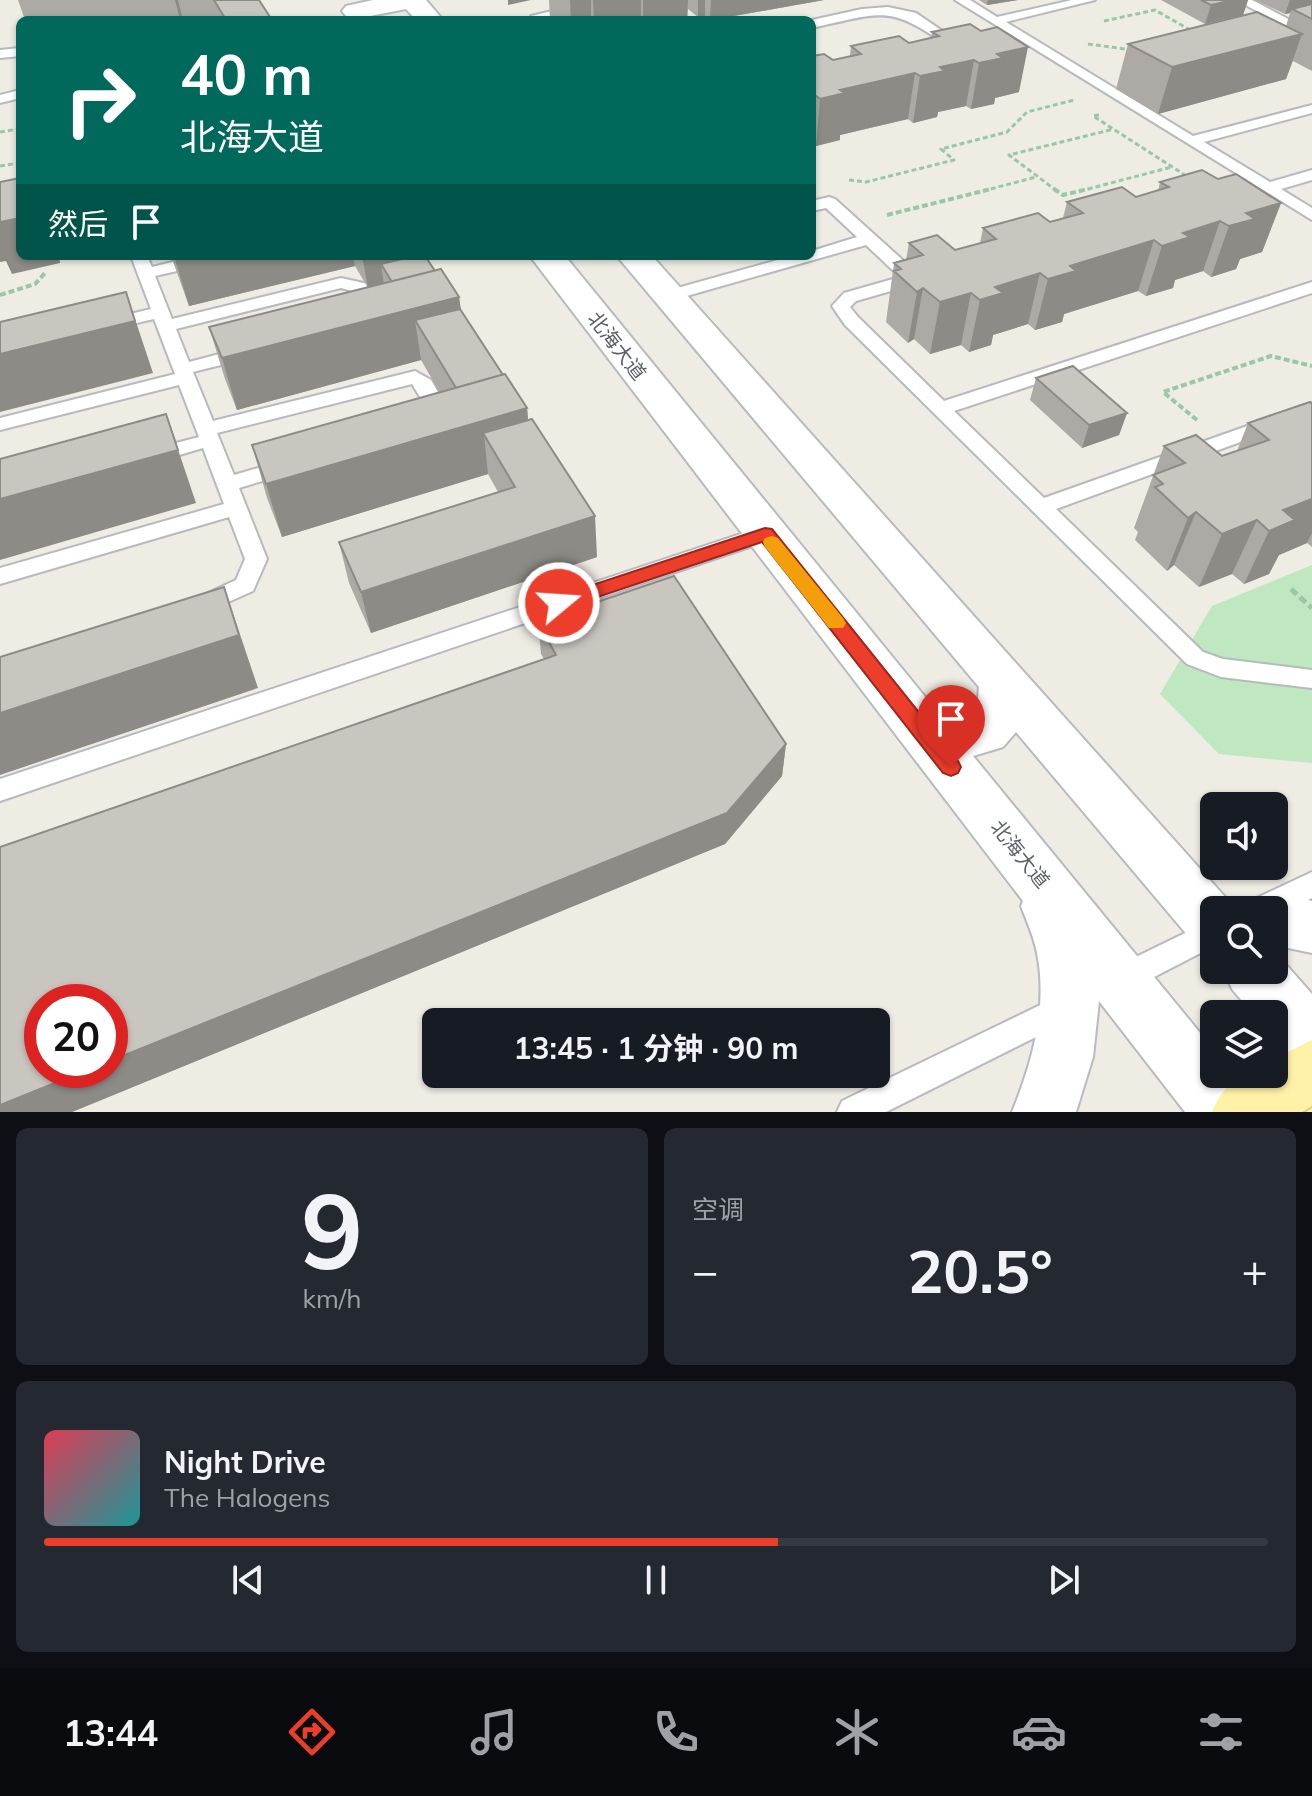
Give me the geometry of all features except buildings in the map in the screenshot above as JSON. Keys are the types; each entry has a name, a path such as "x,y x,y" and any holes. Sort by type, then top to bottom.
{"main road":[{"path":"1244,1112 1312,1071"}],"street":[{"path":"354,10 412,0 426,16"},
{"name":"北海大道","path":"550,260 1041,881 1067,959 1095,992"},
{"path":"638,260 1200,909"},
{"path":"914,722 958,737 986,732 1001,715 1003,682"},
{"path":"1165,869 1217,896"},
{"path":"1288,922 1312,927"},
{"path":"1265,984 1312,1039"},
{"path":"1044,1112 1095,992 1224,1112"}],"lane":[{"path":"537,16 617,0"},
{"path":"961,0 995,21 1014,39 1095,82 1113,84 1191,141 1312,215"},
{"path":"995,21 1089,0"},
{"path":"1242,0 1308,30"},
{"path":"816,23 872,12 901,12 972,49 949,54"},
{"path":"1289,34 1308,30"},
{"path":"1191,141 1312,109"},
{"path":"1223,187 1312,175"},
{"path":"816,205 829,202 913,279"},
{"path":"816,255 869,239"},
{"path":"181,613 245,585 256,559 142,265 185,260"},
{"path":"669,296 797,260"},
{"path":"943,270 850,297 841,306 851,321 1195,658 1221,668 1312,679"},
{"path":"87,329 164,319 341,283 362,288 378,311 378,318 367,323"},
{"path":"940,409 1312,287"},
{"path":"0,424 260,350"},
{"path":"135,461 208,435 415,377 424,384 441,415 435,423 416,430"},
{"path":"1040,507 1312,409"},
{"path":"227,484 314,459"},
{"path":"0,576 236,508"},
{"path":"0,790 765,534"},
{"path":"1288,896 1312,884"},
{"path":"853,1112 1200,939"}],"path":[{"path":"1098,22 1155,10 1203,37"},
{"path":"1026,14 1075,42 1145,52"},
{"path":"842,179 866,182 954,160 941,149 1007,132 1027,112 1113,84"},
{"path":"1114,129 1009,155 1063,195 1172,167"},
{"path":"853,224 1037,177"},
{"path":"0,295 35,284 45,273"},
{"path":"1222,442 1163,392 1271,356 1312,366"},
{"path":"1291,589 1312,608"}],"green space":[{"path":"1312,565 1312,763 1219,754 1160,694 1212,606"}],"slow traffic":[{"path":"772,542 836,623"}],"route":[{"path":"559,603 765,534 951,767"}]}
